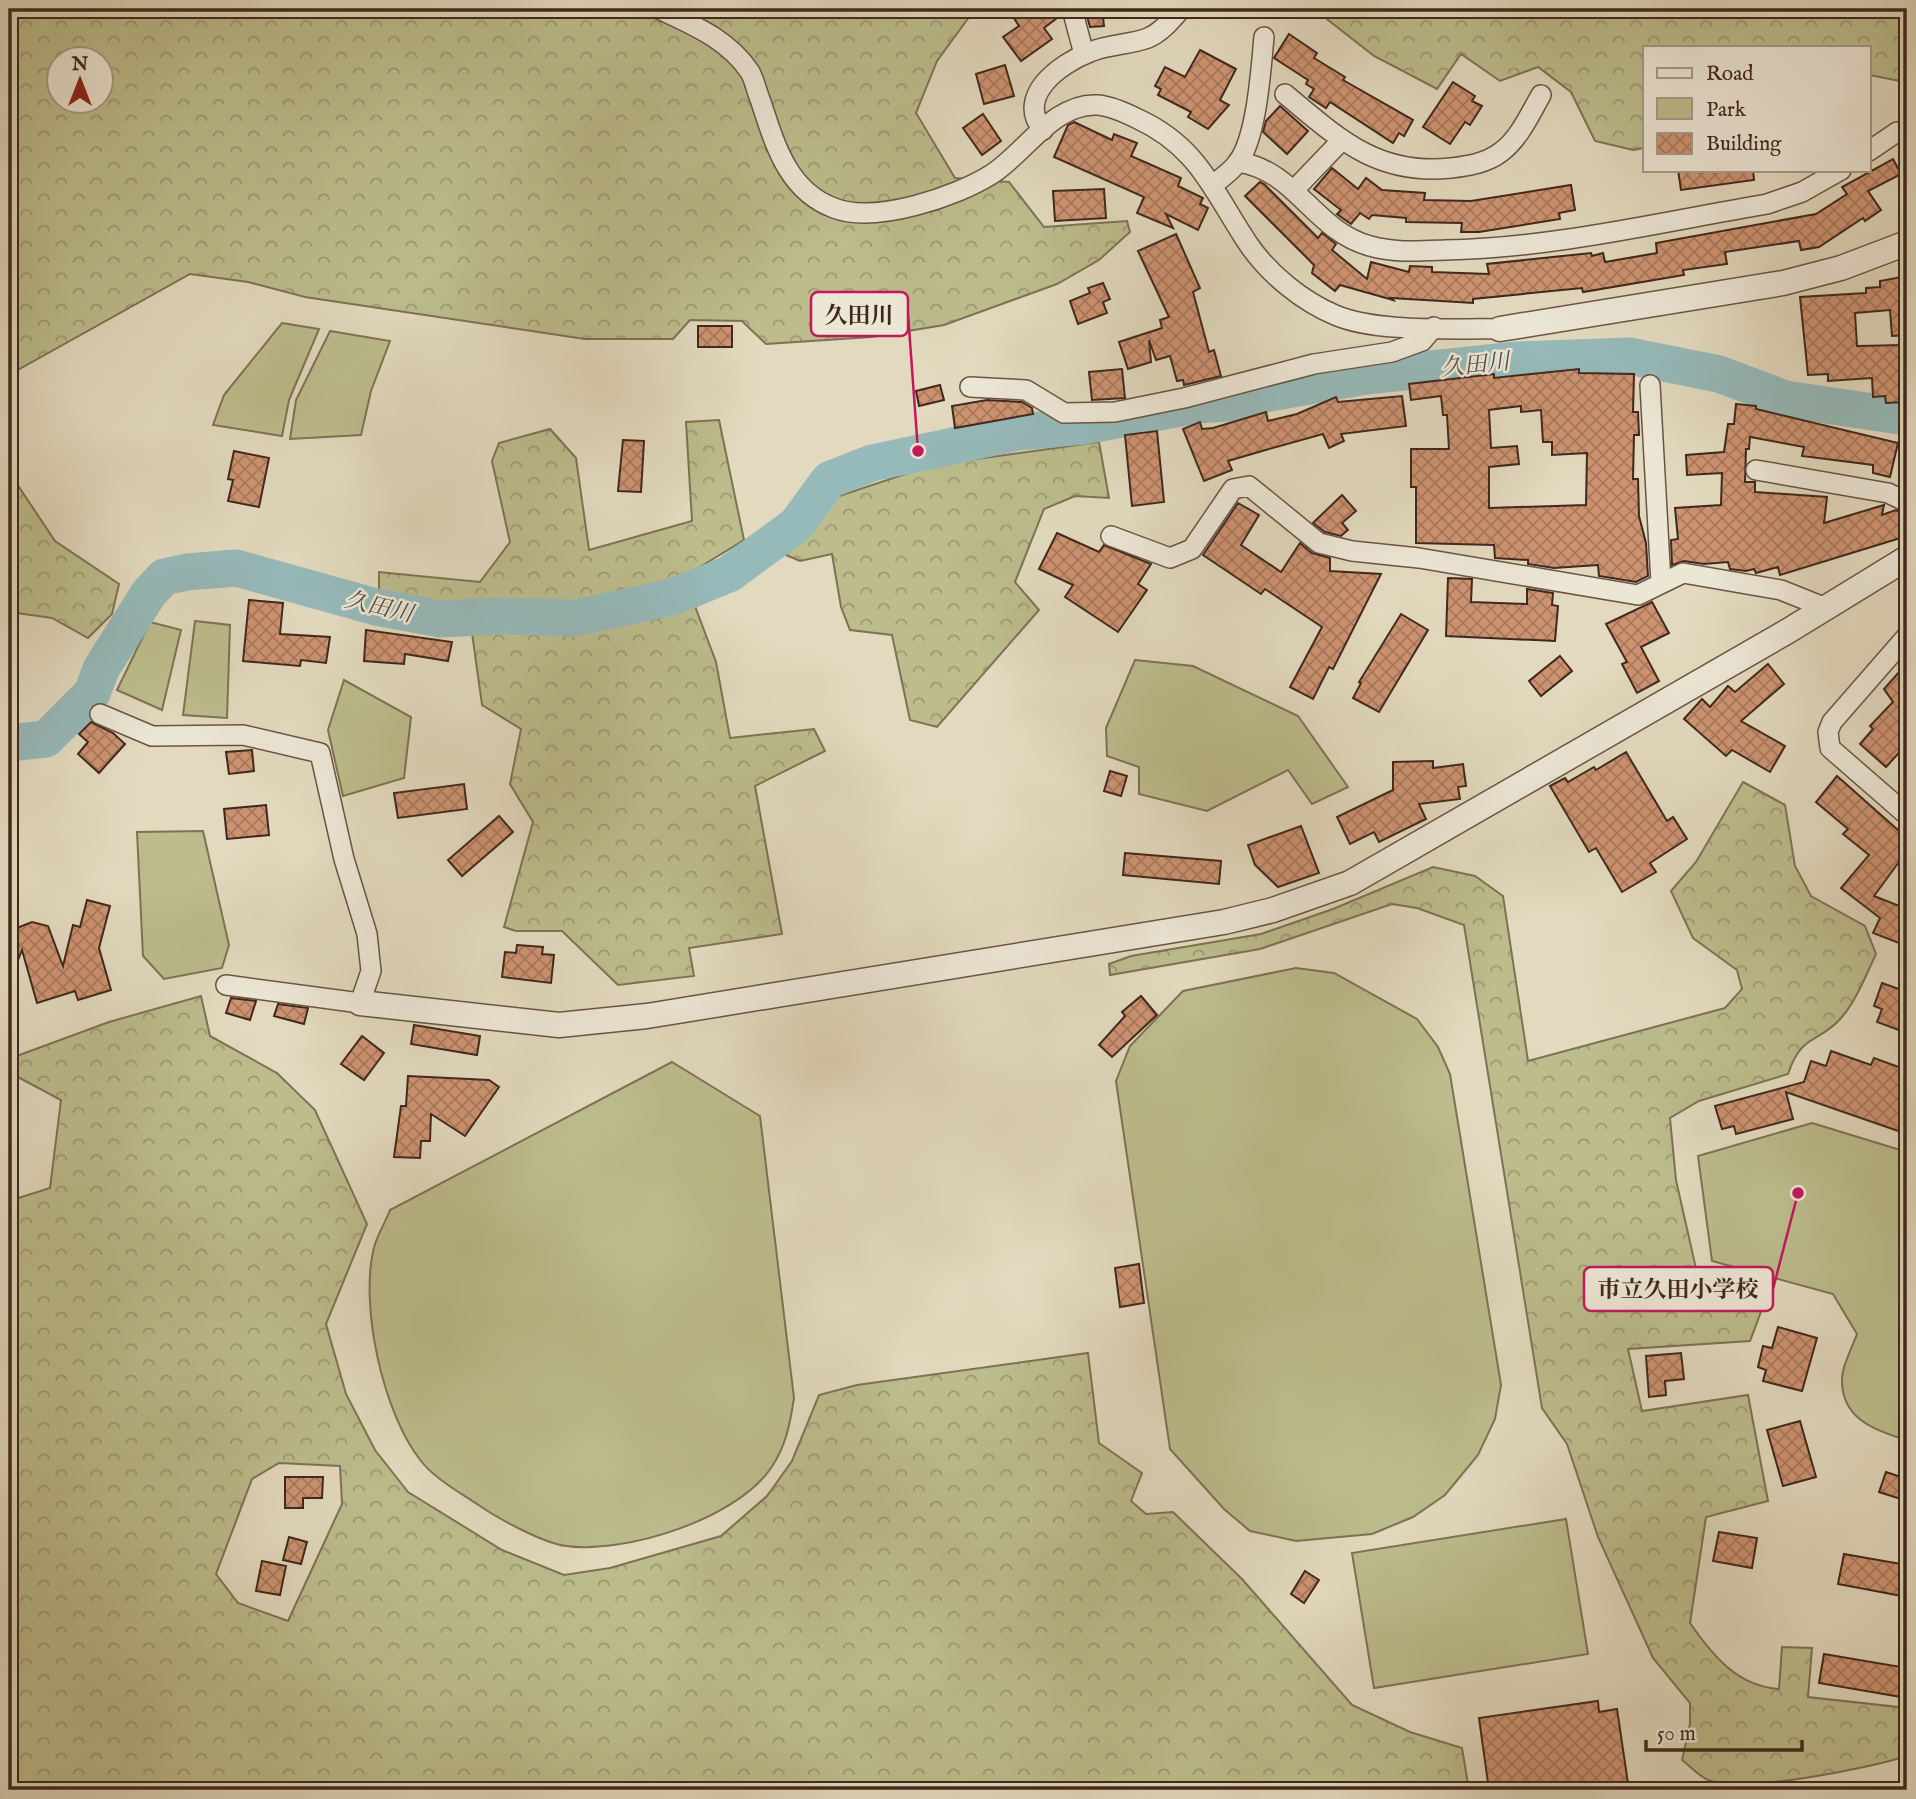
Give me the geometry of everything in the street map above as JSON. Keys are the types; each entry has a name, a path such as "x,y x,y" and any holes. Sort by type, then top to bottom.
{"street":[{"path":"659,9 704,30 725,44 740,60 751,75 779,154 791,177 806,192 836,209 855,212 883,211 912,206 952,192 992,174 1059,117 1085,106 1115,110 1174,139 1195,160 1249,245 1270,270 1309,300 1334,315 1369,324 1500,329 1783,283 1841,268 1907,243"},
{"path":"1072,9 1084,54"},
{"path":"1043,130 1035,120 1033,100 1040,87 1058,71 1084,54 1151,37 1181,9"},
{"path":"1213,185 1238,162 1257,97 1264,37"},
{"path":"1285,94 1341,141 1395,167 1419,170 1466,166 1502,152 1517,136 1541,95"},
{"path":"1870,150 1897,132"},
{"path":"1294,190 1341,141"},
{"path":"1238,162 1271,171 1339,232 1370,246 1408,251 1483,249 1767,204 1802,192 1837,172"},
{"path":"970,387 1026,390 1064,413 1115,412 1184,398 1314,364 1392,352 1422,341 1434,327"},
{"path":"1650,385 1661,583"},
{"path":"1756,470 1888,493 1907,502"},
{"path":"1111,537 1170,558 1192,549 1233,489 1248,486 1319,543 1352,551 1419,558 1638,595 1683,573 1782,590 1826,608"},
{"path":"226,985 559,1025 647,1016 1224,922 1273,910 1350,883 1450,828 1907,558"},
{"path":"1907,636 1832,722 1828,732 1830,748 1907,815"},
{"path":"100,714 152,736 243,735 320,752 344,859 367,934 371,971 360,1003"}],"green space":[{"path":"9,9 975,9 937,61 916,113 955,178 1009,182 1044,227 1127,221 1130,232 1099,260 1057,284 944,325 872,337 766,344 742,321 690,320 673,339 585,339 305,297 248,282 190,274 16,371 9,380"},
{"path":"1314,9 1907,9 1907,87 1905,82 1870,75 1870,46 1643,46 1643,148 1633,150 1595,141 1571,92 1538,67 1500,81 1461,54 1437,89 1374,56"},
{"path":"282,323 319,329 289,400 282,436 213,425 224,395"},
{"path":"330,331 390,341 371,391 361,435 290,439 296,400"},
{"path":"719,420 744,540 684,577 716,662 730,738 814,729 825,751 755,786 782,934 689,948 694,976 618,985 562,931 516,931 504,927 533,822 510,784 521,729 482,705 468,604 379,599 379,572 480,582 510,542 492,461 499,443 550,429 576,458 589,550 692,521 686,422"},
{"path":"1099,442 1109,498 1075,496 1044,509 1015,582 1039,610 937,727 910,720 892,635 850,630 841,607 832,554 800,561 786,555 830,499 932,465"},
{"path":"9,472 55,541 119,584 112,614 88,638 52,618 9,612"},
{"path":"195,621 230,625 227,718 183,715"},
{"path":"150,622 181,630 162,710 117,690"},
{"path":"1135,660 1193,666 1298,716 1348,787 1312,804 1288,770 1207,811 1139,794 1139,767 1107,756 1106,728"},
{"path":"344,680 411,717 404,778 343,796 328,730"},
{"path":"1743,782 1785,805 1795,866 1811,896 1865,926 1876,954 1861,987 1842,1017 1799,1051 1788,1074 1699,1101 1670,1118 1676,1180 1697,1273 1766,1298 1750,1341 1628,1349 1642,1411 1748,1395 1768,1501 1706,1517 1690,1623 1708,1647 1738,1676 1764,1687 1779,1689 1782,1647 1812,1648 1808,1697 1907,1708 1907,1756 1837,1773 1748,1784 1708,1780 1682,1760 1690,1724 1690,1703 1653,1658 1598,1537 1567,1444 1542,1408 1464,925 1417,908 1392,904 1260,949 1110,975 1109,964 1131,956 1261,934 1333,909 1433,867 1475,876 1503,896 1528,1061 1725,1008 1742,989 1737,970 1693,938 1671,891 1696,862"},
{"path":"203,831 229,945 222,968 164,979 143,956 137,832"},
{"path":"1296,968 1334,973 1417,1019 1438,1047 1450,1074 1501,1385 1495,1419 1478,1455 1445,1495 1413,1517 1372,1534 1296,1541 1250,1531 1224,1509 1170,1449 1116,1081 1130,1046 1183,991"},
{"path":"201,996 210,1036 277,1073 315,1110 367,1224 326,1324 346,1394 375,1450 408,1492 502,1550 564,1575 610,1568 721,1536 767,1496 792,1461 819,1395 857,1385 1088,1353 1099,1443 1142,1473 1131,1501 1146,1514 1173,1512 1242,1579 1352,1705 1410,1732 1462,1748 1469,1790 9,1790 9,1201 50,1188 61,1100 16,1076 14,1057 109,1022","holes":["279,1463 340,1466 342,1504 288,1621 238,1603 216,1574 252,1479"]},
{"path":"672,1062 760,1116 794,1398 789,1426 776,1460 755,1486 733,1503 707,1517 678,1529 618,1544 591,1547 556,1544 509,1524 433,1474 407,1441 385,1387 377,1357 370,1296 375,1244 390,1210"},
{"path":"1812,1123 1907,1152 1907,1423 1900,1438 1869,1426 1853,1413 1847,1404 1842,1376 1857,1334 1833,1294 1712,1261 1698,1156"},
{"path":"1566,1519 1588,1654 1374,1688 1352,1553"}],"building":[{"path":"1008,9 1060,9 1061,15 1044,28 1052,39 1021,61 1003,37 1019,26"},
{"path":"1085,9 1102,9 1104,26 1090,27"},
{"path":"1289,34 1317,53 1314,58 1345,77 1343,80 1413,120 1404,136 1399,133 1393,143 1330,102 1326,108 1309,97 1314,89 1306,84 1308,80 1274,58"},
{"path":"1200,50 1236,69 1220,100 1229,105 1208,129 1188,117 1191,112 1158,95 1161,89 1155,86 1165,67 1185,77"},
{"path":"1005,65 1014,96 984,104 976,74"},
{"path":"1453,82 1475,96 1472,101 1482,106 1470,125 1465,122 1450,144 1423,127"},
{"path":"1280,106 1308,131 1287,154 1263,132 1266,121"},
{"path":"983,114 1001,141 982,155 963,128"},
{"path":"1074,122 1112,140 1114,134 1137,143 1131,156 1181,178 1178,186 1203,198 1200,204 1208,208 1198,230 1166,214 1173,228 1137,213 1144,197 1054,157 1068,125"},
{"path":"1893,159 1901,174 1868,191 1881,210 1865,221 1863,218 1819,247 1801,250 1799,241 1725,252 1727,264 1683,270 1684,275 1583,292 1582,288 1473,299 1473,303 1391,298 1393,300 1340,285 1335,291 1312,273 1314,265 1245,196 1260,182 1264,184 1318,238 1322,233 1336,244 1332,250 1367,279 1371,262 1409,272 1410,266 1432,267 1432,272 1489,274 1487,264 1591,253 1592,256 1603,253 1605,262 1657,253 1656,243 1816,214 1847,194 1842,187"},
{"path":"1332,168 1358,189 1366,178 1382,190 1425,193 1424,200 1471,201 1571,185 1575,210 1559,213 1560,219 1479,232 1461,232 1462,223 1406,222 1406,218 1372,215 1369,219 1360,213 1351,224 1337,214 1341,210 1314,189"},
{"path":"1678,172 1753,172 1754,180 1681,190"},
{"path":"1104,189 1106,218 1055,221 1053,191"},
{"path":"1176,234 1200,288 1193,292 1209,352 1214,350 1221,376 1184,385 1183,380 1177,381 1170,356 1156,360 1149,340 1151,362 1128,369 1119,342 1162,328 1160,320 1169,317 1138,251"},
{"path":"1907,276 1907,335 1892,336 1890,310 1855,313 1857,346 1903,345 1903,373 1907,373 1907,395 1904,396 1904,402 1886,403 1885,396 1873,397 1872,378 1828,381 1828,374 1808,375 1800,297 1866,293 1866,288 1880,287 1880,281"},
{"path":"1103,283 1110,299 1103,302 1107,313 1078,324 1070,301 1090,293 1088,288"},
{"path":"698,326 732,326 732,347 698,347"},
{"path":"1122,369 1125,398 1092,400 1089,372"},
{"path":"1579,369 1579,373 1634,374 1633,412 1638,412 1639,435 1634,435 1633,479 1638,479 1639,516 1646,543 1648,576 1636,582 1599,576 1598,565 1554,568 1528,564 1528,560 1495,558 1494,545 1416,543 1416,487 1411,487 1411,449 1449,449 1447,415 1443,415 1441,396 1411,400 1409,384 1494,374 1494,378","holes":["1521,406 1521,412 1541,410 1543,442 1552,442 1552,455 1587,453 1586,505 1489,508 1489,467 1519,464 1517,446 1491,448 1489,410"]},
{"path":"940,385 944,400 919,406 916,391"},
{"path":"1402,396 1406,426 1341,434 1344,441 1329,448 1323,434 1228,461 1232,470 1204,481 1183,429 1200,422 1202,429 1213,428 1266,412 1268,421 1297,414 1336,397 1338,402"},
{"path":"987,400 1022,402 1032,408 1033,414 955,428 952,406"},
{"path":"1736,404 1756,406 1756,409 1898,443 1890,477 1873,473 1873,465 1802,456 1804,447 1750,437 1749,449 1746,449 1745,482 1755,482 1755,492 1827,497 1824,523 1884,505 1882,515 1896,510 1907,514 1907,536 1780,575 1778,567 1756,573 1754,569 1730,569 1728,562 1704,564 1684,561 1672,565 1671,540 1678,539 1675,508 1721,505 1722,473 1687,475 1686,455 1724,452 1728,424 1734,424"},
{"path":"1157,431 1164,502 1132,506 1125,435"},
{"path":"623,440 644,441 641,492 618,491"},
{"path":"234,451 269,458 259,507 228,501 233,480 228,479"},
{"path":"1342,495 1356,511 1342,523 1348,530 1341,536 1325,532 1313,523"},
{"path":"1238,503 1259,515 1241,545 1281,572 1300,543 1312,553 1330,558 1330,571 1381,574 1333,669 1329,667 1313,699 1290,687 1322,627 1265,589 1261,594 1203,555"},
{"path":"1057,533 1099,552 1104,545 1151,564 1138,584 1147,590 1118,632 1065,597 1073,585 1039,569"},
{"path":"1448,578 1472,579 1471,602 1527,604 1527,589 1553,593 1552,605 1558,606 1555,641 1446,636"},
{"path":"249,600 283,603 280,634 330,637 326,663 301,660 300,666 243,661"},
{"path":"1652,602 1669,633 1641,647 1659,681 1637,693 1622,664 1627,662 1606,624"},
{"path":"1401,614 1428,630 1379,712 1353,698 1361,683 1359,682"},
{"path":"366,630 452,642 448,661 405,654 404,664 364,661"},
{"path":"1560,656 1572,671 1541,696 1529,681"},
{"path":"1907,663 1907,744 1886,767 1860,744 1873,729 1870,726 1893,702 1884,689"},
{"path":"1768,664 1784,684 1741,721 1785,746 1770,772 1732,750 1726,756 1684,719 1702,699 1710,707 1728,686 1735,692"},
{"path":"91,722 113,733 125,744 99,773 78,754 88,742 79,734"},
{"path":"252,750 254,771 229,774 226,752"},
{"path":"1626,752 1667,821 1673,817 1687,839 1650,863 1656,872 1622,892 1596,848 1589,852 1550,786 1565,778 1568,782 1594,767 1596,770"},
{"path":"1433,761 1433,768 1463,764 1466,786 1458,787 1460,799 1419,804 1426,819 1379,842 1374,832 1350,844 1337,817 1393,790 1393,762"},
{"path":"1110,771 1127,776 1121,796 1104,791"},
{"path":"1837,776 1907,838 1907,851 1874,896 1907,909 1907,946 1873,933 1880,918 1841,888 1869,855 1843,834 1848,829 1816,802"},
{"path":"464,784 467,809 398,818 394,793"},
{"path":"266,805 269,835 227,839 224,809"},
{"path":"499,816 513,832 462,876 448,860"},
{"path":"1301,826 1319,873 1278,887 1255,865 1248,845"},
{"path":"1125,853 1221,861 1219,884 1123,875"},
{"path":"87,900 110,906 99,948 111,990 78,1000 75,991 37,1003 22,950 18,960 9,931 32,922 48,926 63,966 73,925 80,927"},
{"path":"517,945 543,947 542,954 554,955 551,983 502,977 505,952 516,953"},
{"path":"1882,983 1907,992 1907,1033 1877,1022 1882,1009 1874,1006"},
{"path":"1141,996 1157,1015 1112,1057 1099,1045 1125,1016 1122,1012"},
{"path":"231,998 256,1001 250,1020 226,1013"},
{"path":"278,1004 308,1008 304,1024 274,1016"},
{"path":"414,1025 480,1036 477,1055 411,1044"},
{"path":"362,1036 384,1053 364,1080 341,1064"},
{"path":"1831,1051 1871,1065 1874,1058 1907,1070 1907,1134 1786,1092 1793,1119 1736,1134 1734,1126 1722,1129 1715,1106 1804,1082 1811,1061 1826,1066"},
{"path":"408,1076 489,1080 499,1087 465,1136 431,1114 430,1141 421,1141 420,1158 394,1157 401,1106 406,1106"},
{"path":"1139,1264 1144,1303 1120,1307 1115,1268"},
{"path":"1778,1327 1817,1338 1802,1391 1763,1381 1766,1370 1758,1367 1763,1346 1772,1348"},
{"path":"1681,1353 1684,1379 1665,1381 1666,1395 1649,1397 1646,1356"},
{"path":"1800,1421 1816,1477 1783,1486 1767,1430"},
{"path":"1886,1472 1907,1479 1907,1501 1879,1492"},
{"path":"285,1477 323,1477 322,1498 303,1498 303,1508 285,1508"},
{"path":"1719,1532 1757,1538 1752,1568 1713,1561"},
{"path":"289,1537 307,1542 301,1564 283,1560"},
{"path":"1844,1554 1907,1565 1907,1597 1838,1584"},
{"path":"262,1561 286,1566 280,1595 256,1591"},
{"path":"1305,1571 1319,1580 1304,1603 1291,1594"},
{"path":"1824,1654 1907,1668 1907,1698 1819,1683"},
{"path":"1598,1701 1599,1712 1617,1709 1629,1790 1489,1790 1479,1718"}],"waterway":[{"name":"久田川","path":"9,743 46,739 92,693 101,669 149,593 164,577 187,572 236,568 376,607 441,619 498,616 575,618 673,597 729,574 796,525 829,480 872,463 1019,432 1084,426 1197,405 1228,403 1366,376 1517,360 1629,356 1719,374 1785,399 1907,417"}],"place":[{"name":"久田川","path":"918,451"},
{"name":"市立久田小学校","path":"1798,1193"}]}
